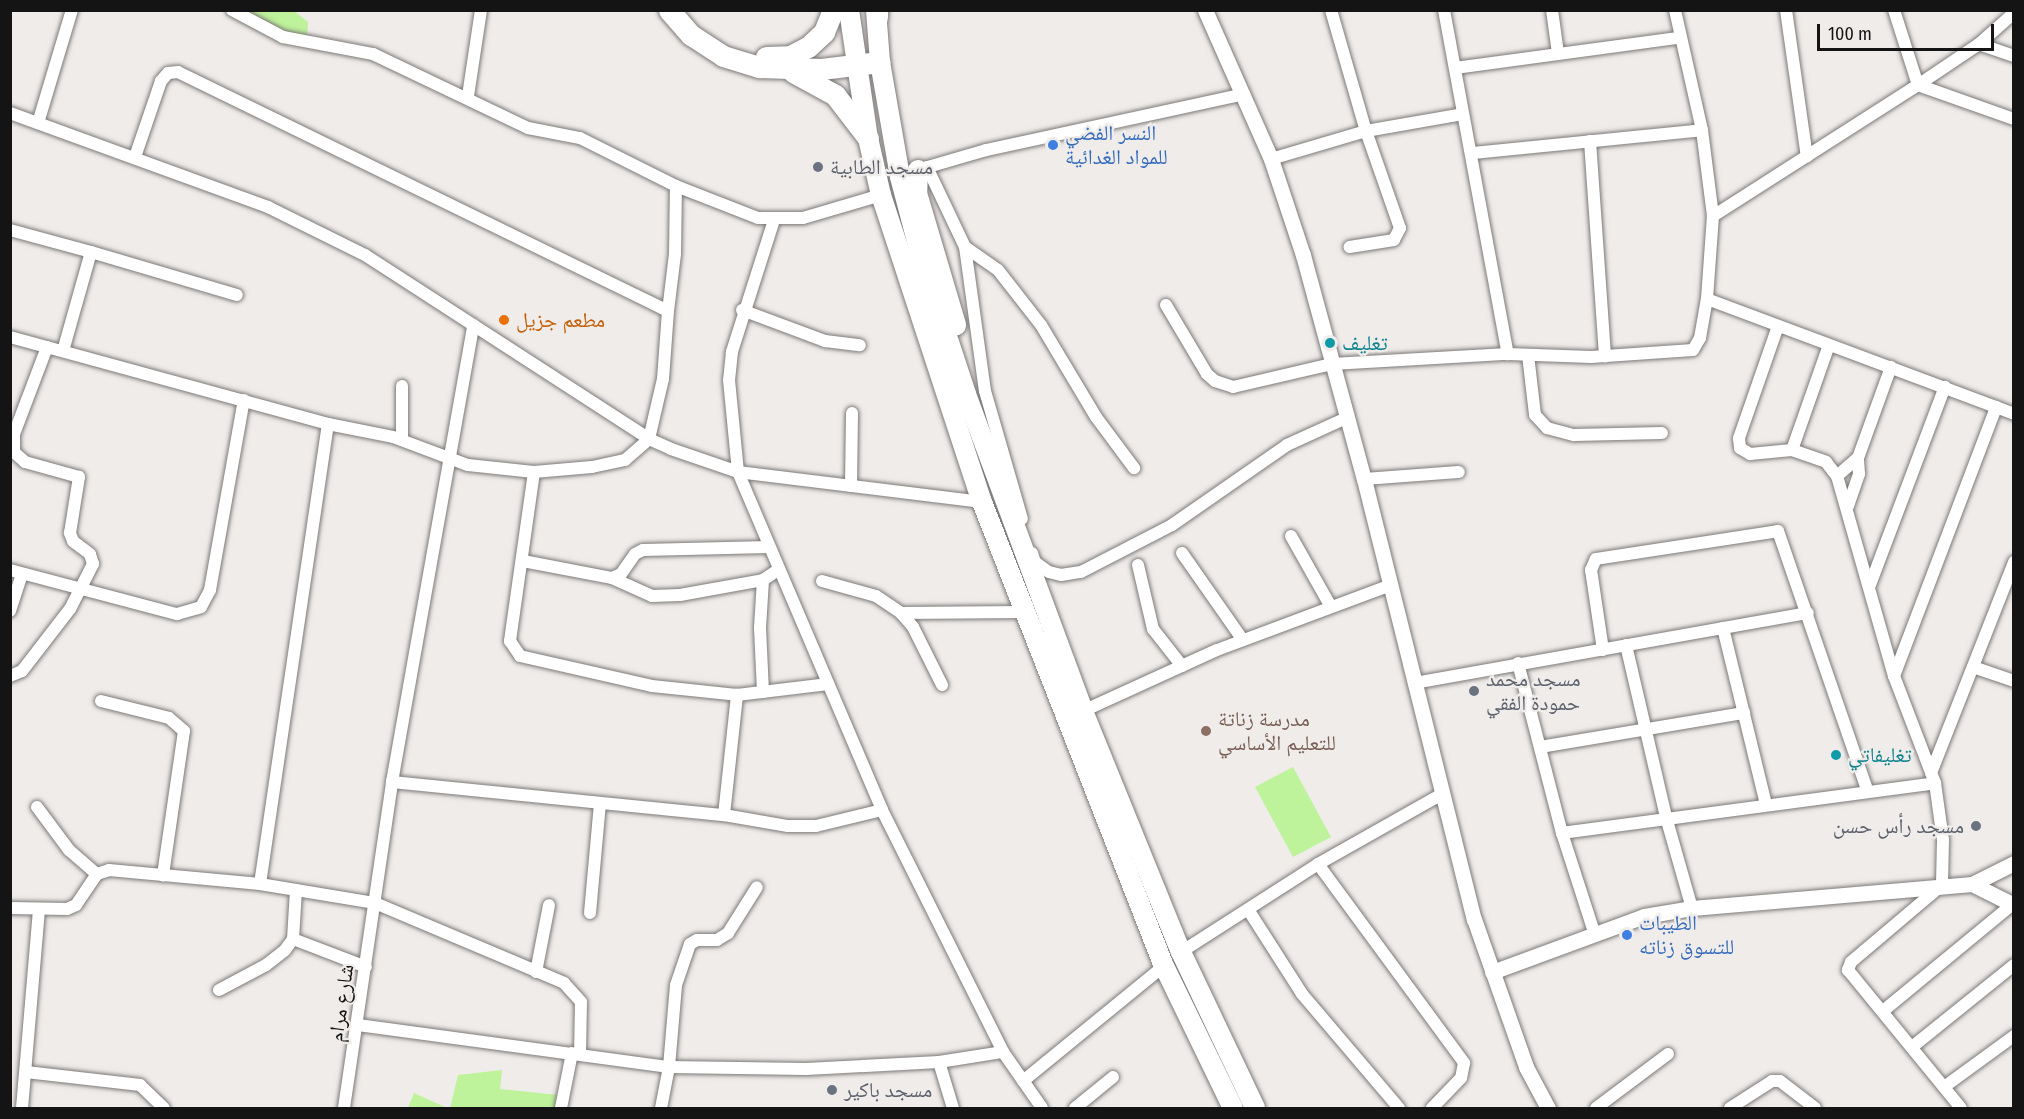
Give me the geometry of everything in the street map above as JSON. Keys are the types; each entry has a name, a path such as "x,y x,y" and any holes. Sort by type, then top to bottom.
{"highway":[{"path":"669,10 691,35 723,56 759,67 789,70 880,62"},
{"path":"682,10 699,30 727,46 774,58 790,56 808,47 824,32 832,10"},
{"path":"789,70 835,95 868,138"}],"main road":[{"path":"849,10 855,65 881,195 982,502 1023,612 1083,711 1181,952 1255,1108"},
{"path":"876,13 880,62 915,171 922,260 1058,673 1164,966 1233,1108"}],"street":[{"path":"38,123 72,10"},
{"path":"232,10 283,37 373,54 468,96 528,128 580,138 676,186 749,215 774,220 803,218 881,195"},
{"path":"468,96 481,10"},
{"path":"1205,10 1271,159 1332,364 1344,419 1364,479 1442,794 1492,972 1526,1067 1545,1106"},
{"path":"1331,10 1366,131 1400,228 1394,240 1350,247"},
{"path":"1444,10 1463,114 1473,153 1508,354"},
{"path":"1552,10 1558,53"},
{"path":"1166,305 1207,374 1225,386 1239,386 1332,364 1508,354 1605,356 1693,350 1700,338 1707,299 1713,216 1702,130 1678,38 1675,10"},
{"path":"1785,10 1807,157"},
{"path":"1894,10 1918,85"},
{"path":"1713,216 1979,44 2013,13"},
{"path":"1455,68 1678,38"},
{"path":"1979,44 2013,57"},
{"path":"135,157 161,81 168,72 178,72 668,311"},
{"path":"1918,85 2013,119"},
{"path":"1134,468 1096,417 1041,325 998,270 965,247 915,171 986,150 1244,94"},
{"path":"10,113 135,157 290,218 365,255 649,439 738,472 982,502"},
{"path":"1271,159 1366,131 1463,114"},
{"path":"1473,153 1702,130"},
{"path":"1590,141 1605,356"},
{"path":"10,337 328,424 402,440 447,459 534,472 625,460 649,439 663,379 675,254 676,186"},
{"path":"774,220 742,310 729,380 738,472 882,810 1002,1052 1042,1108"},
{"path":"10,230 237,295"},
{"path":"965,247 985,391 1035,562 1049,572 1061,575 1081,572 1122,553 1197,508 1287,445 1344,419"},
{"path":"63,351 91,252"},
{"path":"1707,299 2013,414"},
{"path":"742,310 825,341 860,345"},
{"name":"شارع مرام","path":"344,1108 392,782 447,459 473,325"},
{"path":"1778,326 1739,445 1743,452 1750,454 1792,450 1826,462 1837,476 1848,506 1894,676 1933,778 1943,840 1942,885 1848,966 1848,970 1961,1108"},
{"path":"1792,450 1829,345"},
{"path":"10,676 22,671 81,591 93,564 90,554 73,541 70,533 80,477 25,462 14,453 13,444 47,347"},
{"path":"1528,355 1535,415 1547,429 1574,435 1662,432"},
{"path":"1848,506 1859,474 1858,458 1891,367"},
{"path":"402,386 402,440"},
{"path":"1870,585 1945,387"},
{"path":"10,610 16,572 81,591 177,614 189,613 205,602 244,400"},
{"path":"1894,676 1996,407"},
{"path":"851,486 852,413"},
{"path":"260,884 328,424"},
{"path":"1837,476 1858,458"},
{"path":"534,472 510,641 520,656 652,686 737,695 828,684"},
{"path":"1364,479 1459,472"},
{"path":"1603,650 1591,570 1592,562 1601,557 1775,530 1782,537 1867,790"},
{"path":"1291,536 1331,607"},
{"path":"612,578 643,550 769,547"},
{"path":"1182,553 1243,640"},
{"path":"523,561 612,578 652,596 716,591 763,580 778,570"},
{"path":"1933,778 2013,562"},
{"path":"1138,565 1153,629 1182,666"},
{"path":"763,580 760,628 764,692"},
{"path":"822,581 876,596 901,613 913,627 942,685"},
{"path":"1083,711 1243,640 1391,585"},
{"path":"901,613 1023,612"},
{"path":"1414,683 1808,613"},
{"path":"1723,628 1766,804"},
{"path":"1626,645 1666,817 1692,908"},
{"path":"1518,663 1562,833 1594,932"},
{"path":"1974,666 2013,681"},
{"path":"724,815 737,695"},
{"path":"101,701 169,718 184,731 163,875"},
{"path":"1540,747 1744,713"},
{"path":"1562,833 1867,790 1933,778"},
{"path":"392,782 724,815 768,824 816,826 882,810"},
{"path":"1181,952 1318,864 1442,794"},
{"path":"590,913 600,803"},
{"path":"36,807 69,850 97,874"},
{"path":"1492,972 1594,932 1644,916 1692,908 1972,884 2013,863"},
{"path":"1318,864 1464,1063 1461,1078 1432,1108"},
{"path":"10,908 39,910 76,905 97,874 109,870 260,884 375,903 564,983 581,1002 576,1053 561,1108"},
{"path":"1883,1011 2013,904 1972,884"},
{"path":"661,1108 669,1067 676,985 690,944 697,940 717,940 728,933 757,887"},
{"path":"219,990 266,965 292,939 296,890"},
{"path":"536,972 549,905"},
{"path":"22,1108 39,910"},
{"path":"1248,911 1302,994 1399,1108"},
{"path":"292,939 366,967"},
{"path":"1912,1047 2013,965"},
{"path":"1023,1081 1164,966"},
{"path":"358,1025 669,1067 806,1069 939,1062 1002,1052"},
{"path":"1944,1087 2013,1036"},
{"path":"1596,1108 1668,1054"},
{"path":"939,1062 953,1108"},
{"path":"26,1072 140,1085 164,1108"},
{"path":"1075,1108 1113,1077"},
{"path":"1730,1108 1772,1081 1780,1081 1815,1108"}],"green space":[{"path":"239,11 294,11 308,22 307,38 284,33"},
{"path":"1293,767 1331,837 1293,857 1255,787"},
{"path":"502,1070 500,1089 558,1095 555,1108 450,1108 458,1075"},
{"path":"414,1093 447,1108 408,1108"}],"place":[{"name":"النسر الفضي للمواد الغدائية","path":"1053,145"},
{"name":"مسجد الطابية","path":"818,167"},
{"name":"مطعم جزيل","path":"504,320"},
{"name":"تغليف","path":"1330,343"},
{"name":"مسجد محمد حمودة الفقي","path":"1474,691"},
{"name":"مدرسة زناتة للتعليم الأساسي","path":"1206,731"},
{"name":"تغليفاتي","path":"1836,755"},
{"name":"مسجد رأس حسن","path":"1976,826"},
{"name":"الطيبات للتسوق زناته","path":"1627,935"},
{"name":"مسجد باكير","path":"832,1090"}]}
